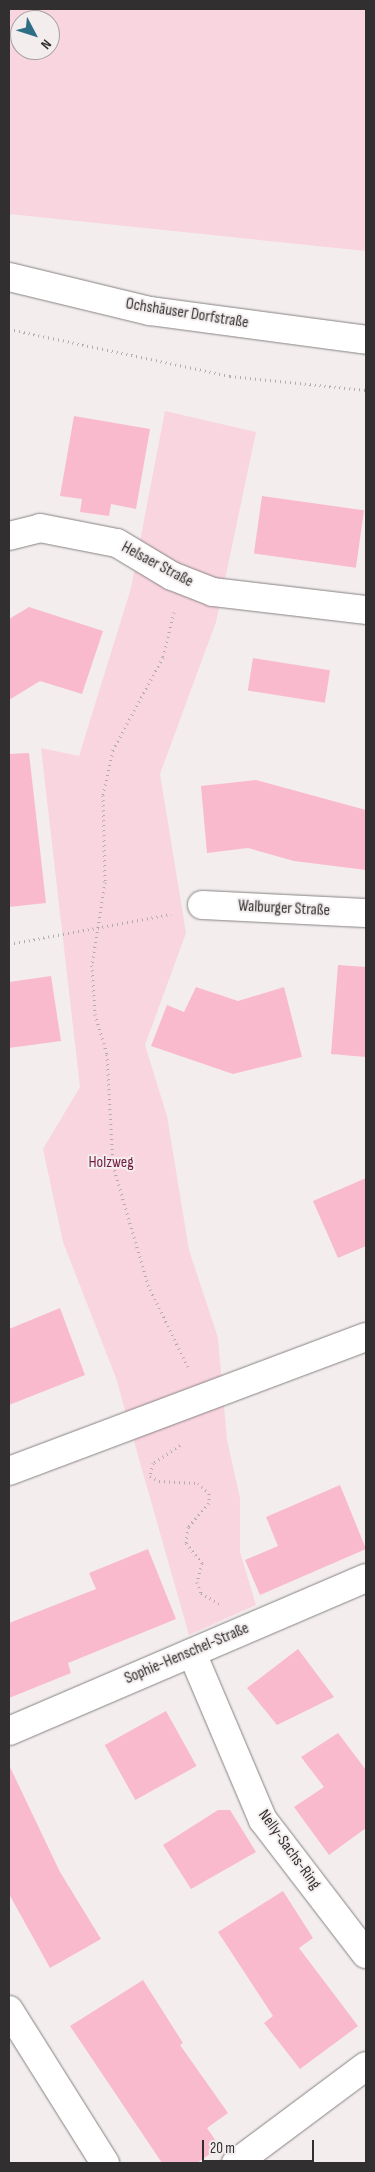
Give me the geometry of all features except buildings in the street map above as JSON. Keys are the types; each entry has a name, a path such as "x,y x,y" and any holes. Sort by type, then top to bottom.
{"street":[{"name":"Ochshäuser Dorfstraße","path":"9,278 150,311 366,340"},
{"name":"Helsaer Straße","path":"9,536 40,528 117,543 172,576 213,592 366,610"},
{"name":"Walburger Straße","path":"202,905 366,913"},
{"path":"9,1471 204,1400 366,1338"},
{"name":"Sophie-Henschel-Straße","path":"9,1731 366,1578"},
{"name":"Nelly-Sachs-Ring","path":"192,1653 263,1820 366,1954"},
{"path":"9,2010 105,2163"},
{"path":"236,2163 366,2066"}],"path":[{"path":"9,329 230,376 366,390"},
{"path":"172,576 175,609 163,657 113,750 103,795 105,882 92,965 95,1014 106,1054 113,1165 148,1285 204,1400 201,1426 153,1463 150,1476 159,1481 198,1483 209,1493 209,1503 188,1527 186,1543 202,1563 197,1582 200,1593 232,1612 238,1632"},
{"path":"9,944 202,905"}],"green space":[{"path":"9,9 366,9 366,251 9,214"},
{"name":"Holzweg","path":"165,411 256,432 216,622 160,774 186,933 145,1045 167,1116 189,1250 218,1338 227,1440 240,1498 240,1552 256,1605 189,1635 116,1378 63,1242 43,1149 80,1087 41,748 79,756 131,588"}]}
